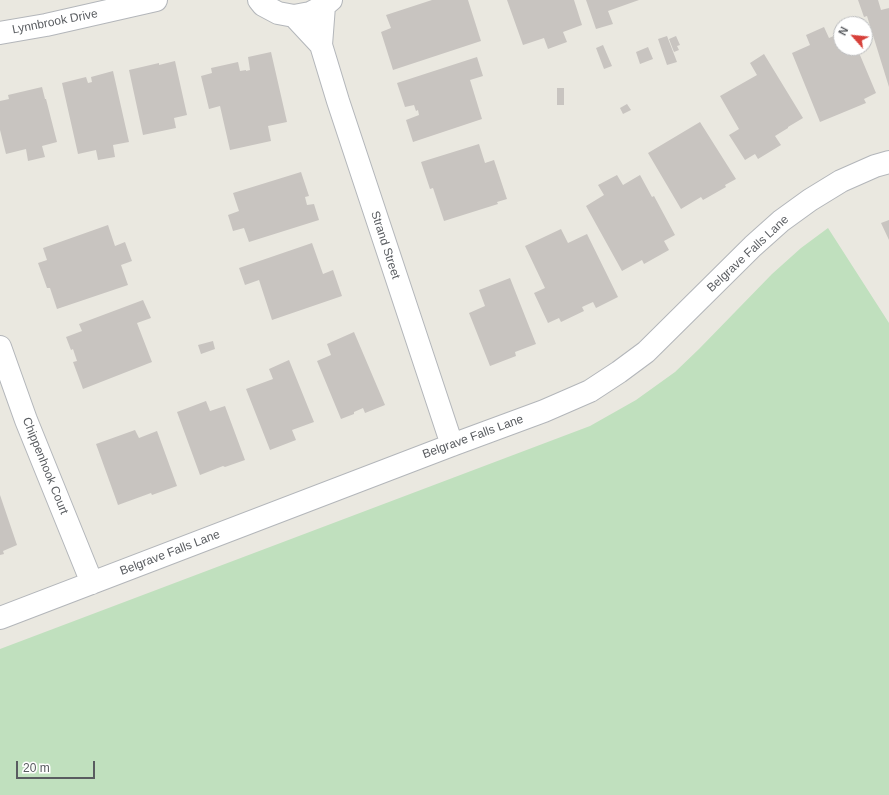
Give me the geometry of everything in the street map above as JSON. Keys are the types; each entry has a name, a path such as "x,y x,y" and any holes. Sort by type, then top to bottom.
{"street":[{"name":"Lynnbrook Drive","path":"0,33 46,25 156,0"},
{"path":"259,0 263,5 278,13 294,16 310,14 327,3"},
{"name":"Strand Street","path":"327,3 321,45 348,132 452,445"},
{"name":"Strand Street","path":"294,16 321,45"},
{"name":"Belgrave Falls Lane","path":"0,618 544,411 590,391 646,352 753,246 781,221 810,200 841,181 875,166 889,162"},
{"name":"Chippenhook Court","path":"0,347 26,420 92,583"}],"green space":[{"path":"828,228 889,323 889,795 0,795 0,649 590,426 636,400 675,372 772,274 801,248"}],"building":[{"path":"432,0 468,0 481,41 393,70 381,32 391,28 386,15"},
{"path":"507,0 574,0 582,25 563,32 567,42 548,49 544,38 523,45"},
{"path":"586,0 639,0 608,11 613,24 596,29"},
{"path":"858,0 878,0 881,10 889,8 889,87 873,35 873,16 864,16"},
{"path":"824,27 829,38 833,36 833,56 860,56 876,93 864,99 866,103 820,122 792,53 810,45 806,35"},
{"path":"667,36 677,62 667,65 658,39"},
{"path":"676,36 680,45 677,46 679,50 674,52 669,39"},
{"path":"603,45 612,66 604,69 596,48"},
{"path":"648,47 653,59 640,64 636,52"},
{"path":"271,52 287,122 268,126 271,141 230,150 220,106 209,109 201,76 212,73 211,68 238,62 240,71 250,70 248,57"},
{"path":"764,54 803,118 775,136 781,145 758,159 755,154 745,160 729,135 739,129 720,96 757,75 750,63"},
{"path":"477,57 483,76 470,80 482,119 413,142 406,120 419,115 418,110 416,111 414,105 405,107 397,83"},
{"path":"175,61 187,115 174,118 176,128 143,135 129,70"},
{"path":"113,71 129,142 113,145 115,157 98,160 96,150 78,154 62,83 86,77 88,83 92,82 91,77"},
{"path":"42,87 57,142 42,146 45,157 28,161 26,149 6,154 0,130 0,101 9,99 8,95"},
{"path":"557,88 564,88 564,105 557,105"},
{"path":"627,104 631,110 623,114 620,108"},
{"path":"700,122 736,179 725,185 726,187 703,200 701,197 681,209 648,153"},
{"path":"479,144 485,163 494,160 507,199 497,202 498,204 444,221 433,188 430,189 421,162"},
{"path":"301,172 309,196 305,197 307,205 314,204 319,220 249,242 244,228 233,231 228,215 239,211 233,193"},
{"path":"617,175 623,185 640,175 652,197 654,196 675,235 664,241 669,250 644,264 642,260 622,271 586,206 604,195 598,185"},
{"path":"889,220 889,240 881,223"},
{"path":"108,225 115,246 125,242 132,261 121,265 128,285 57,309 50,288 47,288 38,263 47,260 43,248"},
{"path":"561,229 568,243 587,234 618,297 596,308 593,302 582,307 584,311 561,322 559,318 548,323 534,293 545,288 525,246"},
{"path":"312,243 323,274 333,270 342,296 272,320 259,280 245,285 239,268"},
{"path":"510,278 536,344 515,352 516,356 490,366 469,313 485,306 479,290"},
{"path":"143,300 151,318 137,323 152,362 83,389 73,362 77,361 73,349 71,350 66,337 82,331 79,324"},
{"path":"354,332 385,405 365,413 363,408 354,412 354,414 341,419 317,361 331,355 327,344"},
{"path":"213,341 215,349 201,354 198,345"},
{"path":"289,360 314,422 292,430 296,440 270,450 246,389 273,379 269,369"},
{"path":"206,401 210,411 225,406 245,460 225,467 223,466 200,475 177,412"},
{"path":"135,430 139,438 157,431 177,486 152,495 151,493 118,505 96,444"},
{"path":"0,495 17,545 3,551 4,554 0,555"}]}
